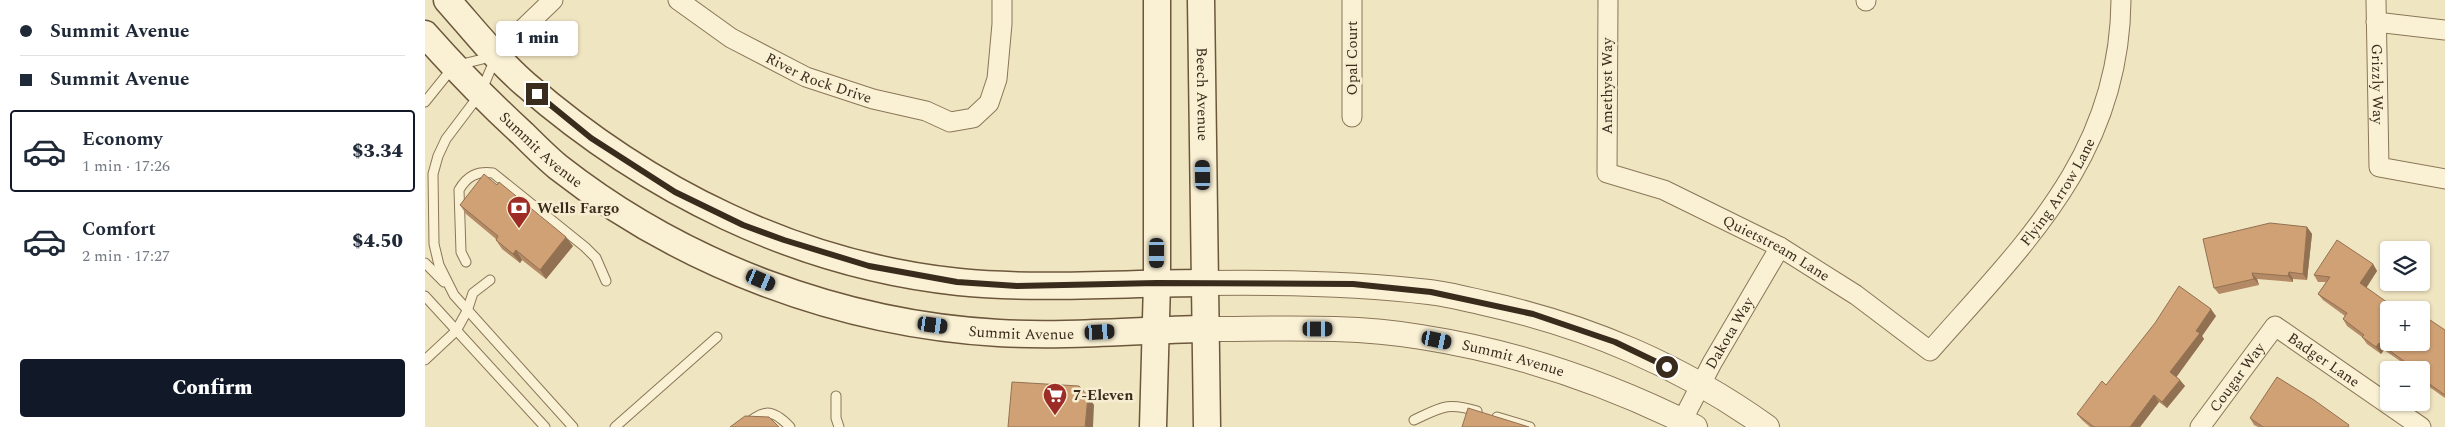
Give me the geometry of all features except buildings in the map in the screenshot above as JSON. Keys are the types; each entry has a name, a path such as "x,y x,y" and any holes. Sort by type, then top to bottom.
{"main road":[{"path":"447,0 524,83 591,138 645,174 712,210 784,240 869,266 957,282 1017,286 1205,283"},
{"path":"1153,427 1157,283 1157,0"},
{"name":"Beech Avenue","path":"1201,0 1207,427"},
{"name":"Summit Avenue","path":"425,34 480,94 557,167 647,227 706,258 786,291 829,304 907,322 999,333 1069,334 1205,329"}],"street":[{"path":"496,55 553,0"},
{"name":"River Rock Drive","path":"678,0 731,38 806,77 873,99 926,111 950,122 973,118 989,103 997,79 1002,24 1002,0"},
{"name":"Opal Court","path":"1352,0 1353,117"},
{"name":"Amethyst Way","path":"1607,173 1608,0"},
{"name":"Flying Arrow Lane","path":"1930,352 2039,226 2083,158 2106,96 2114,60 2121,0"},
{"name":"Grizzly Way","path":"2376,0 2379,167 2445,179"},
{"path":"2376,22 2445,30"},
{"name":"Quietstream Lane","path":"1607,173 1664,190 1780,247 1856,295 1930,352"},
{"name":"Dakota Way","path":"1688,424 1700,384 1780,247"},
{"path":"1205,283 1353,284 1431,292 1533,314 1615,342 1700,384 1734,404 1767,427"},
{"name":"Cougar Way","path":"2200,427 2275,326"},
{"name":"Badger Lane","path":"2275,326 2421,427"},
{"name":"Summit Avenue","path":"1205,329 1336,329 1421,336 1554,367 1621,392 1688,424"}],"lane":[{"path":"425,102 454,66 496,55"},
{"path":"450,288 439,265 434,244 433,174 446,139 480,94 496,55"},
{"path":"466,262 461,252 459,190 463,182 472,175 482,172 493,173 585,246 596,258 606,281"},
{"path":"425,262 573,427"},
{"path":"425,360 455,331 467,311 473,294 490,280"},
{"path":"425,296 455,331 545,427"},
{"path":"615,427 717,337"},
{"path":"836,396 836,418 839,427"},
{"path":"1414,420 1444,406 1460,406 1530,427"},
{"path":"743,427 759,414 767,412 775,414 790,427"}],"place":[{"name":"Wells Fargo","path":"519,229"},
{"name":"7-Eleven","path":"1055,416"}],"route":[{"path":"537,94 591,138 675,192 743,225 784,240 869,266 957,282 1017,286 1157,283 1353,284 1431,292 1533,314 1615,342 1667,367"}]}
